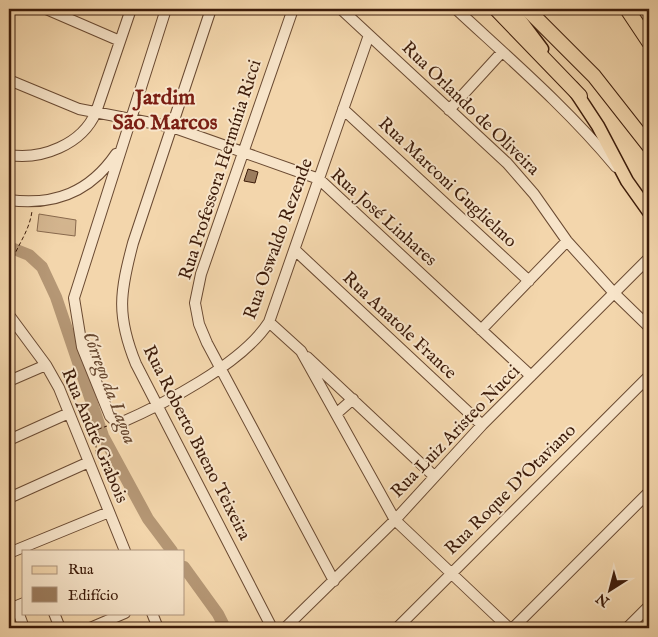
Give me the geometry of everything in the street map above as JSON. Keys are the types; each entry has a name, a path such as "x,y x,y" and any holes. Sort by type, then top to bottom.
{"highway":[{"path":"496,9 580,96"},
{"path":"527,9 594,76 649,146"},
{"path":"627,9 649,42"}],"main road":[{"path":"512,9 580,96 627,181 649,212"}],"street":[{"path":"46,9 120,41"},
{"path":"9,155 23,157 42,154 56,149 79,134 96,112 131,9"},
{"path":"9,200 33,201 72,193 91,184 104,170 123,144 166,9"},
{"name":"Rua Roberto Bueno Teixeira","path":"211,9 133,243 122,291 121,310 125,338 272,628"},
{"name":"Rua Professora Hermínia Ricci","path":"293,9 209,248 195,303 204,337 334,581"},
{"name":"Rua Orlando de Oliveira","path":"341,9 518,176 534,194 568,241 614,293 649,327"},
{"path":"456,9 591,137 627,181"},
{"name":"Rua Oswaldo Rezende","path":"123,144 74,298 82,347 114,422 118,424 158,406 221,366 250,346 269,322 369,36"},
{"path":"449,110 502,52"},
{"name":"Rua José Linhares","path":"9,80 79,109 172,127 319,179 531,376"},
{"name":"Rua Marconi Guglielmo","path":"343,109 529,281"},
{"path":"481,330 568,241"},
{"name":"Rua Anatole France","path":"294,250 482,426"},
{"name":"Rua Luiz Aristeo Nucci","path":"285,628 395,520 482,426 649,258"},
{"name":"Rua André Grabois","path":"9,315 13,326 46,365 69,413 125,550"},
{"path":"269,322 434,476"},
{"path":"301,351 395,520 450,574 511,628 649,492"},
{"path":"9,381 46,365"},
{"name":"Rua Roque D'Otaviano","path":"397,628 649,376"},
{"path":"336,414 353,399"},
{"path":"9,440 69,413"},
{"path":"9,498 89,462"},
{"path":"9,553 108,512"},
{"path":"16,606 24,628"},
{"path":"627,628 637,623 649,606"},
{"path":"54,614 60,628"},
{"path":"90,628 123,614"},
{"path":"152,614 158,628"}],"path":[{"path":"9,270 17,246 30,227 33,201"},
{"path":"89,462 96,454 96,430 108,425"}],"shaded area":[{"path":"39,214 76,220 75,236 37,231"}],"building":[{"path":"248,169 258,172 255,183 244,181"}],"waterway":[{"name":"Córrego da Lagoa","path":"9,247 29,255 42,267 56,297 103,436 148,519 171,550"},
{"name":"Córrego da Lagoa","path":"185,568 218,614 225,628"}],"district":[{"name":"Jardim São Marcos","path":"165,110"}]}
